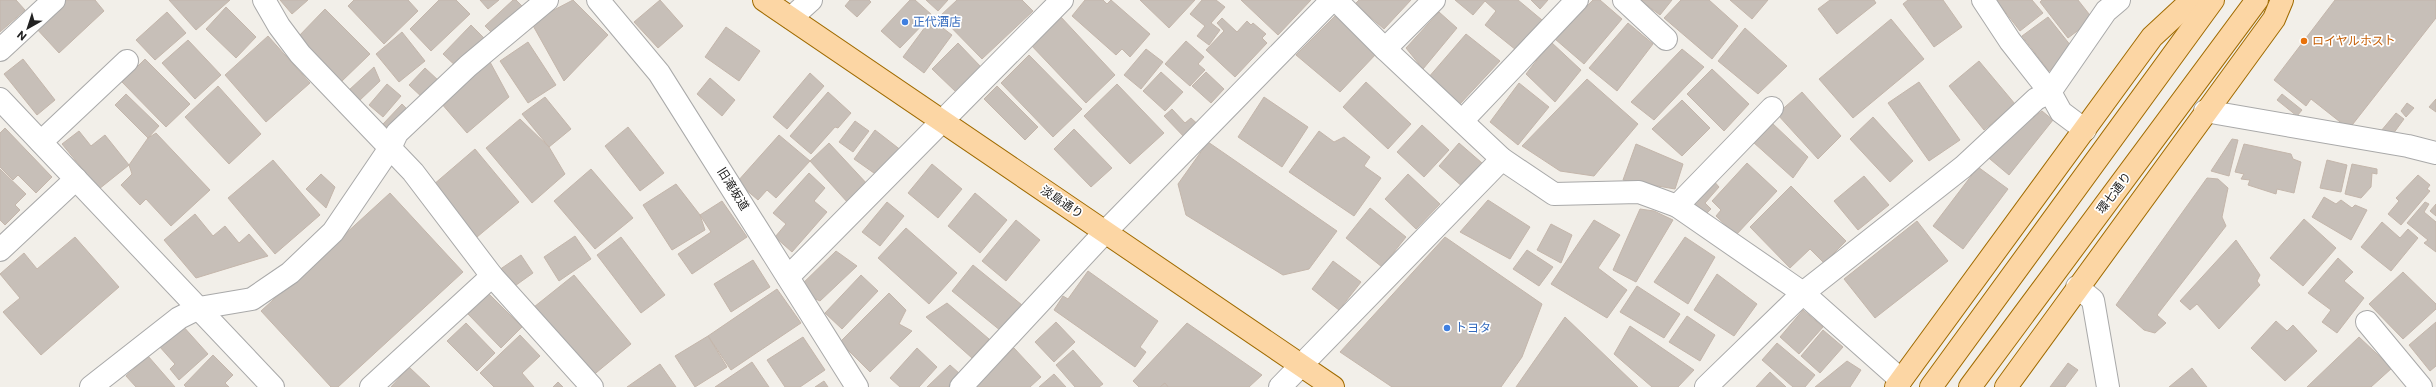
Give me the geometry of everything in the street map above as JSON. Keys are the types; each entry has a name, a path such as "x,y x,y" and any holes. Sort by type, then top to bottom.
{"main road":[{"name":"淡島通り","path":"764,0 1106,231 1333,387"},
{"path":"1899,384 2152,37 2192,0"},
{"path":"1931,387 2213,0"},
{"name":"環七通り","path":"1970,387 2257,0"},
{"path":"2006,387 2205,111 2274,19 2282,0"}],"street":[{"path":"0,50 54,0"},
{"path":"264,0 279,26 300,54 413,172 492,276 592,387"},
{"path":"91,387 179,318 198,308 252,298 290,273 333,232 390,148 397,133 468,66 547,0"},
{"name":"旧滝坂道","path":"598,0 659,73 857,387"},
{"path":"791,18 811,0"},
{"path":"788,276 944,121 1062,0"},
{"path":"961,387 1106,231 1332,0"},
{"path":"1336,0 1385,50 1502,159 1554,194 1639,192 1677,206 1803,293 1899,384"},
{"path":"1385,50 1434,0"},
{"path":"1462,121 1577,0"},
{"path":"1624,0 1666,39"},
{"path":"1982,0 2010,41 2050,92 2061,112 2085,130"},
{"path":"1706,387 1803,293 1964,167 2036,99 2050,92 2108,4"},
{"path":"41,142 127,61"},
{"path":"0,99 273,387"},
{"path":"1677,206 1772,108"},
{"path":"2205,111 2408,146 2436,153"},
{"path":"1280,387 1502,159"},
{"path":"0,250 76,179"},
{"path":"371,387 492,276"},
{"path":"2077,287 2093,300 2108,387"},
{"path":"2367,322 2421,387"}],"building":[{"path":"0,0 16,0 25,10 0,32"},
{"path":"65,0 95,0 104,11 59,53 35,27"},
{"path":"169,0 230,0 196,30"},
{"path":"280,0 308,0 292,14"},
{"path":"354,0 408,0 418,11 384,44 348,6"},
{"path":"439,0 456,0 470,14 431,51 410,29"},
{"path":"480,0 499,0 488,9"},
{"path":"513,0 516,0 527,11 497,38 485,26"},
{"path":"573,0 608,35 564,81 531,22"},
{"path":"660,0 683,26 658,48 634,22"},
{"path":"850,0 869,0 871,2 857,17 845,6"},
{"path":"910,0 915,0 932,15 900,48 881,31"},
{"path":"926,0 948,0 938,11"},
{"path":"957,0 1022,0 1033,11 982,59 940,16"},
{"path":"1085,0 1103,0 1107,4 1111,0 1150,34 1130,57 1122,49 1116,55 1072,16"},
{"path":"1140,0 1195,0 1169,28"},
{"path":"1202,0 1216,0 1225,7 1211,23 1220,30 1209,45 1197,36 1205,26 1190,14"},
{"path":"1241,0 1311,0 1278,35"},
{"path":"1359,0 1411,0 1384,29 1355,4"},
{"path":"1455,0 1518,0 1542,20 1516,50 1485,25 1496,11 1485,1 1473,15"},
{"path":"1531,0 1548,0 1540,9"},
{"path":"1593,0 1600,0 1622,19 1584,64 1555,39"},
{"path":"1640,0 1672,0 1660,15"},
{"path":"1681,0 1709,0 1738,26 1712,59 1664,18"},
{"path":"1730,0 1768,0 1752,19"},
{"path":"1830,0 1874,0 1876,3 1837,34 1818,9"},
{"path":"1908,0 1943,0 1962,27 1934,47 1903,4"},
{"path":"1996,0 2032,0 2043,13 2020,31"},
{"path":"2042,0 2078,0 2093,19 2068,38 2040,2"},
{"path":"2335,0 2436,0 2436,18 2349,129 2311,99 2306,106 2274,80"},
{"path":"226,7 256,37 236,58 206,29"},
{"path":"325,9 370,54 341,82 297,38"},
{"path":"167,12 186,33 155,60 136,40"},
{"path":"1439,12 1457,28 1423,69 1406,48"},
{"path":"1336,15 1377,53 1340,92 1296,55"},
{"path":"1060,16 1115,75 1086,103 1030,44"},
{"path":"2048,17 2075,51 2049,71 2022,36"},
{"path":"1222,18 1237,32 1247,21 1251,25 1253,23 1266,34 1262,38 1267,43 1235,77 1206,50 1224,31 1217,23"},
{"path":"931,19 952,35 924,73 903,57"},
{"path":"1891,19 1924,59 1853,118 1819,79"},
{"path":"1628,23 1653,44 1617,91 1589,68"},
{"path":"471,25 488,42 460,70 443,54"},
{"path":"726,27 760,51 739,81 705,57"},
{"path":"1745,28 1787,66 1758,94 1718,61"},
{"path":"402,32 425,61 399,82 376,54"},
{"path":"1466,34 1500,61 1460,104 1428,78"},
{"path":"268,36 310,83 266,122 225,75"},
{"path":"188,40 221,75 195,99 162,63"},
{"path":"1186,41 1204,57 1198,64 1205,70 1190,86 1165,64"},
{"path":"528,42 556,85 528,103 500,61"},
{"path":"1551,42 1581,70 1555,102 1526,74"},
{"path":"958,43 981,67 956,92 932,69"},
{"path":"1146,49 1163,62 1141,89 1124,75"},
{"path":"1682,49 1704,67 1654,120 1631,102"},
{"path":"1029,55 1082,109 1053,137 1001,83"},
{"path":"23,59 55,100 37,115 4,74"},
{"path":"145,59 190,104 166,127 122,82"},
{"path":"1979,61 2015,104 1984,130 1949,86"},
{"path":"490,62 509,97 467,133 441,103"},
{"path":"374,67 380,81 359,101 349,90"},
{"path":"425,68 439,81 423,98 409,85"},
{"path":"1712,69 1749,104 1724,131 1687,94"},
{"path":"1161,72 1183,92 1165,111 1143,91"},
{"path":"1206,72 1224,89 1211,103 1192,86"},
{"path":"810,73 824,86 787,129 773,117"},
{"path":"710,78 735,100 722,116 697,94"},
{"path":"1587,79 1638,124 1594,176 1560,171 1522,146"},
{"path":"1366,82 1411,124 1388,149 1343,107"},
{"path":"1919,82 1960,140 1929,161 1888,103"},
{"path":"1519,83 1549,107 1518,145 1490,122"},
{"path":"387,84 401,96 383,117 369,105"},
{"path":"1117,84 1164,133 1130,164 1084,116"},
{"path":"218,86 261,134 229,164 185,117"},
{"path":"997,86 1038,127 1025,140 984,99"},
{"path":"828,92 851,113 838,128 835,127 811,154 790,136"},
{"path":"1802,92 1841,136 1818,159 1777,114"},
{"path":"126,94 159,126 148,138 115,105"},
{"path":"2282,94 2302,110 2297,116 2277,100"},
{"path":"545,97 571,129 549,147 522,114"},
{"path":"1264,97 1308,127 1282,167 1238,137"},
{"path":"2436,99 2436,112 2429,107"},
{"path":"1682,100 1710,128 1682,156 1652,129"},
{"path":"2407,103 2414,108 2406,117 2401,111"},
{"path":"402,104 409,111 390,130 383,124"},
{"path":"1172,109 1185,123 1191,118 1201,127 1187,140 1164,116"},
{"path":"2042,111 2053,120 2009,175 1984,154"},
{"path":"2396,113 2404,119 2390,138 2381,131"},
{"path":"1873,117 1913,161 1890,182 1850,139"},
{"path":"520,119 549,147 565,174 532,203 486,148"},
{"path":"855,121 869,131 853,152 839,142"},
{"path":"1772,123 1808,157 1793,178 1753,142"},
{"path":"1422,125 1449,150 1424,177 1397,152"},
{"path":"628,127 664,173 640,191 605,146"},
{"path":"5,128 52,177 36,193 18,175 13,180 0,167 0,133"},
{"path":"1074,129 1112,168 1091,187 1054,149"},
{"path":"875,130 902,151 881,178 854,159"},
{"path":"79,131 91,146 105,135 129,165 99,189 62,144"},
{"path":"1319,131 1334,142 1344,137 1370,157 1364,166 1381,178 1354,216 1289,172"},
{"path":"156,133 210,190 171,226 146,199 140,205 121,185 132,174 129,165 148,138"},
{"path":"779,135 810,161 776,198 767,190 758,200 737,182"},
{"path":"2232,139 2238,140 2229,176 2211,171"},
{"path":"1208,142 1337,231 1309,269 1283,275 1186,215 1178,184"},
{"path":"829,143 869,186 849,204 810,161"},
{"path":"1459,143 1482,163 1464,188 1439,166"},
{"path":"1636,144 1683,164 1675,189 1623,180"},
{"path":"2244,144 2291,154 2293,159 2301,162 2294,193 2277,189 2276,194 2248,185 2250,180 2241,179 2244,174 2235,172"},
{"path":"475,149 519,202 477,237 433,185"},
{"path":"273,160 320,215 275,254 228,198"},
{"path":"2327,160 2347,165 2341,192 2320,188"},
{"path":"1747,163 1777,191 1736,235 1716,216 1721,210 1712,201"},
{"path":"932,164 962,189 938,218 908,193"},
{"path":"2352,164 2377,169 2377,174 2372,173 2371,187 2361,198 2345,194"},
{"path":"1978,167 2008,189 1963,249 1933,226"},
{"path":"0,169 26,194 15,205 20,210 5,225 0,220"},
{"path":"591,169 633,218 595,249 554,201"},
{"path":"809,173 825,188 814,201 827,212 792,252 775,237 786,224 773,213"},
{"path":"321,174 335,187 326,208 306,189"},
{"path":"1408,174 1440,204 1416,229 1385,199"},
{"path":"2418,175 2430,185 2427,189 2430,191 2401,225 2388,214 2399,201 2396,198"},
{"path":"1864,176 1889,205 1858,230 1834,201"},
{"path":"2207,178 2218,179 2228,188 2222,217 2226,226 2157,315 2166,323 2155,333 2144,330 2116,305"},
{"path":"1712,179 1719,187 1705,203 1711,209 1705,215 1691,202"},
{"path":"676,184 700,215 705,230 672,250 643,205"},
{"path":"1791,186 1846,241 1824,263 1810,249 1790,268 1750,227"},
{"path":"390,193 463,272 338,387 331,387 261,311"},
{"path":"975,193 1007,220 980,253 948,226"},
{"path":"2324,197 2336,204 2341,200 2352,208 2355,205 2367,210 2351,240 2312,217"},
{"path":"1488,200 1530,227 1510,259 1460,232"},
{"path":"722,201 747,237 692,274 678,254 711,232 700,215"},
{"path":"887,202 904,216 880,246 862,232"},
{"path":"2425,202 2429,204 2424,212 2436,222 2436,252 2424,243 2428,240 2407,223"},
{"path":"2436,204 2436,216 2430,211"},
{"path":"1370,208 1406,237 1382,267 1346,238"},
{"path":"1640,209 1654,211 1673,220 1636,282 1613,270"},
{"path":"195,214 213,236 225,226 239,243 249,234 268,256 196,278 164,240"},
{"path":"2304,219 2336,248 2303,286 2270,258"},
{"path":"1016,220 1040,240 1006,281 982,261"},
{"path":"1594,220 1620,235 1598,268 1627,290 1607,318 1551,284"},
{"path":"1917,221 1948,261 1875,318 1844,279"},
{"path":"2382,222 2400,238 2408,229 2418,238 2391,271 2361,247"},
{"path":"1551,224 1572,235 1561,263 1537,250"},
{"path":"906,228 957,273 929,304 878,258"},
{"path":"575,236 591,259 559,281 544,257"},
{"path":"75,237 119,287 41,355 3,312 20,298 0,274 24,253 37,269"},
{"path":"621,237 665,295 641,313 597,255"},
{"name":"トヨタ","path":"1445,237 1542,304 1522,357 1501,387 1392,387 1340,352"},
{"path":"1685,237 1715,257 1688,304 1654,282"},
{"path":"2236,240 2260,275 2257,281 2260,285 2219,329 2197,304 2190,310 2180,301"},
{"path":"1527,250 1553,267 1539,286 1513,269"},
{"path":"836,251 857,266 820,301 796,290"},
{"path":"521,255 533,273 512,288 499,270"},
{"path":"2338,258 2353,272 2344,281 2364,298 2337,333 2322,322 2331,310 2308,293"},
{"path":"753,260 770,287 731,312 714,284"},
{"path":"1333,261 1361,282 1339,310 1312,289"},
{"path":"973,265 1022,305 1001,331 952,291"},
{"path":"1088,271 1158,321 1140,347 1146,352 1135,367 1054,310 1063,296 1068,299"},
{"path":"2403,272 2436,304 2436,309 2403,339 2369,304"},
{"path":"1717,274 1757,304 1734,336 1694,310"},
{"path":"574,275 631,344 591,377 534,307"},
{"path":"861,275 878,291 842,329 825,313"},
{"path":"1637,286 1680,314 1664,338 1620,312"},
{"path":"777,289 801,323 731,370 708,336"},
{"path":"889,293 906,310 899,324 912,331 870,372 840,342"},
{"path":"489,294 522,327 501,348 468,314"},
{"path":"947,303 989,339 972,358 926,317"},
{"path":"1803,310 1823,327 1799,354 1780,337"},
{"path":"1687,316 1715,335 1700,361 1669,342"},
{"path":"1565,317 1638,387 1516,387"},
{"path":"2276,321 2287,331 2293,325 2317,351 2285,381 2251,348"},
{"path":"1056,322 1075,342 1054,362 1035,342"},
{"path":"2436,322 2436,366 2430,371 2409,345"},
{"path":"466,323 495,353 477,371 447,341"},
{"path":"1187,323 1262,375 1249,387 1168,387 1165,383 1160,387 1139,387 1133,381"},
{"path":"182,325 208,354 179,380 170,369 175,364 159,346"},
{"path":"1630,326 1694,370 1678,387 1652,387 1614,354"},
{"path":"1823,330 1843,347 1820,373 1801,356"},
{"path":"520,335 540,356 522,373 534,387 494,387 480,373"},
{"path":"708,336 727,367 695,387 675,356"},
{"path":"803,337 825,370 800,387 785,387 767,360"},
{"path":"2359,337 2392,368 2371,387 2307,387"},
{"path":"1777,343 1815,375 1805,387 1793,387 1762,360"},
{"path":"917,348 937,367 919,387 900,387 890,378"},
{"path":"1014,348 1041,377 1030,387 972,387"},
{"path":"1073,350 1103,384 1099,387 1075,387 1056,365"},
{"path":"213,355 233,375 225,383 229,387 186,387 184,385"},
{"path":"148,356 175,387 136,387 126,376"},
{"path":"1847,361 1861,370 1850,387 1815,387"},
{"path":"752,362 769,387 715,387"},
{"path":"2068,363 2078,370 2065,387 2050,387"},
{"path":"660,364 676,387 627,387"},
{"path":"950,365 960,374 948,387 927,387"},
{"path":"409,367 430,387 391,387"},
{"path":"2192,368 2207,387 2169,387"},
{"path":"1770,372 1786,387 1756,387"},
{"path":"1054,374 1066,387 1039,387"},
{"path":"824,381 828,387 815,387"},
{"path":"558,382 563,387 553,387"},
{"path":"1165,383 1168,387 1160,387"}],"place":[{"name":"正代酒店","path":"905,22"},
{"name":"ロイヤルホスト","path":"2304,41"},
{"name":"トヨタ","path":"1447,328"}]}
